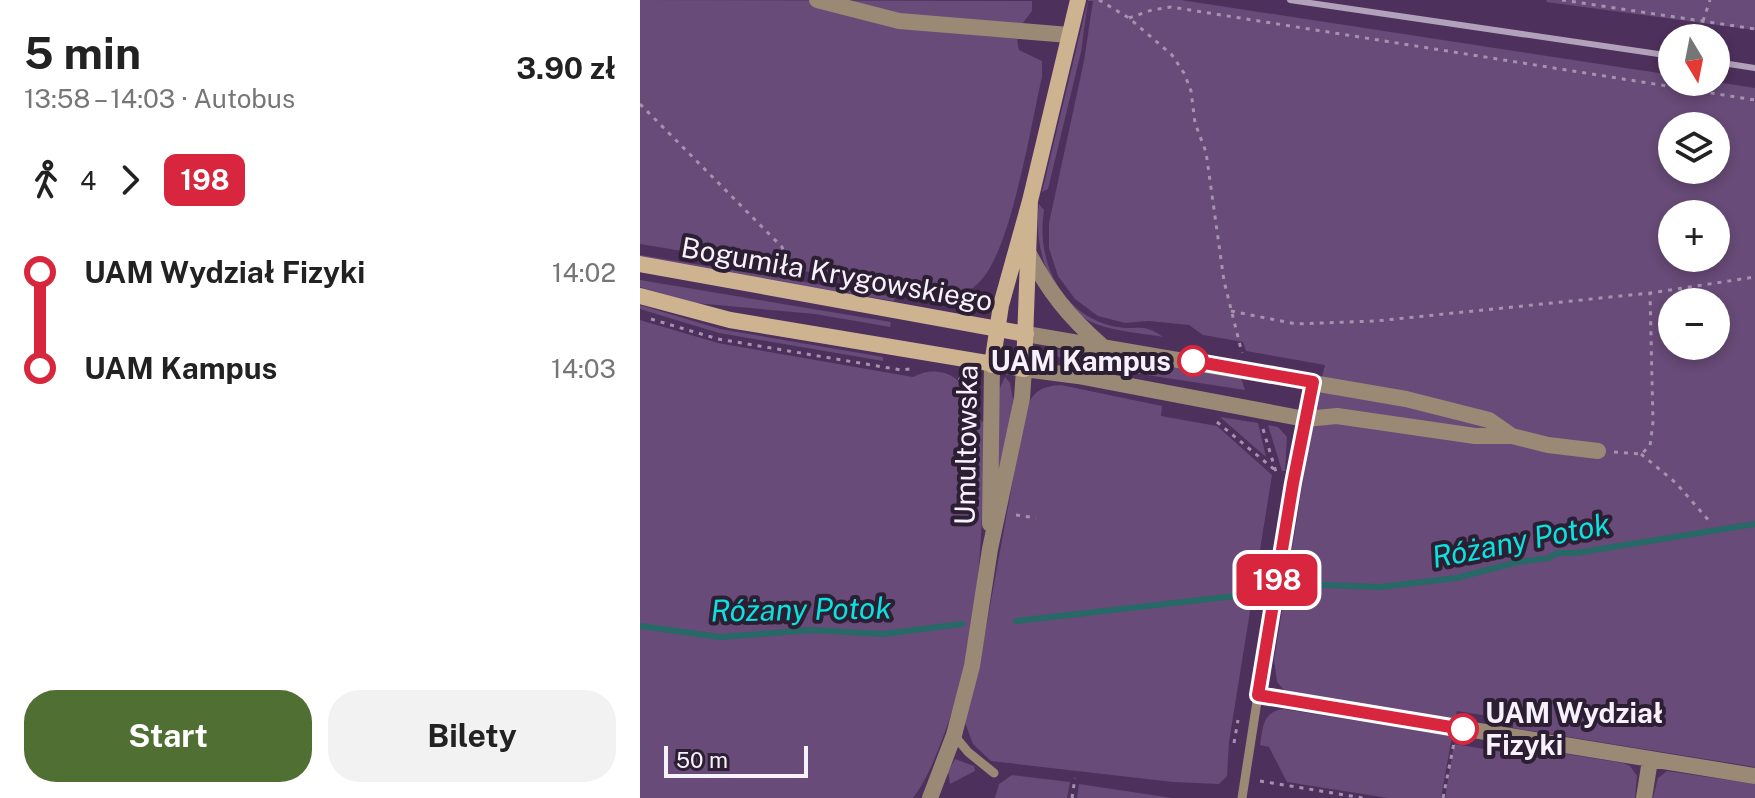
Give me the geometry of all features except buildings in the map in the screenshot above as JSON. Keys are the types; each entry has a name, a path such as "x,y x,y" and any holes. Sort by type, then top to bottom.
{"street":[{"path":"817,0 899,21 1069,35"},
{"name":"Umultowska","path":"990,549 992,365 1001,305 1030,201 1078,0"},
{"name":"Umultowska","path":"930,798 954,735 972,666 990,549 1022,398 1030,201"},
{"path":"1028,252 1062,308 1103,347"},
{"name":"Bogumiła Krygowskiego","path":"640,264 1026,334"},
{"path":"640,296 730,320 992,365 1078,376 1305,419 1337,416 1475,436 1512,436 1548,445 1598,451"},
{"path":"1026,334 1406,399 1489,420 1512,436"},
{"path":"1313,382 1258,695 1755,776"},
{"path":"1644,798 1650,760"}],"lane":[{"path":"1242,798 1258,695"},
{"path":"954,735 968,752 994,773"}],"path":[{"path":"1099,0 1129,18 1172,55 1184,73 1191,91 1195,123 1206,152 1224,281 1247,370"},
{"path":"1562,0 1755,29"},
{"path":"1703,21 1710,0"},
{"path":"1129,18 1171,7 1755,100"},
{"path":"640,104 782,247 792,274"},
{"path":"1231,311 1296,324 1376,321 1650,293 1755,277"},
{"path":"1641,454 1650,446 1653,422 1650,293"},
{"path":"894,369 914,369"},
{"path":"954,374 975,397"},
{"path":"1206,420 1219,422 1276,472 1258,411"},
{"path":"1598,451 1641,454 1676,483 1710,522"},
{"path":"999,513 1036,518"},
{"path":"1234,743 1238,718"},
{"path":"1443,798 1454,741"},
{"path":"1072,798 1075,778"},
{"path":"1244,778 1363,798"}],"shaded area":[{"path":"640,0 1032,1 1032,11 1017,38 1019,50 1042,61 1042,77 1012,212 1003,239 983,278 962,294 935,301 929,292 640,244"},
{"path":"1088,0 1181,0 1658,73 1658,96 1730,96 1730,84 1755,88 1755,767 1513,728 1513,720 1457,711 1455,719 1284,690 1277,682 1274,660 1316,401 1325,365 1246,351 1243,342 1203,335 1189,325 1149,321 1125,323 1098,316 1075,299 1058,276 1049,248 1049,223 1084,61 1093,1 1088,1 1081,52 1048,189 1042,192"},
{"path":"1755,0 1755,30 1730,27 1730,24 1546,2"},
{"path":"1039,204 1044,210 1042,229 1048,265 1066,297 1094,319 1120,328 1149,329 1163,337 1096,324 1068,304 1048,274 1042,257"},
{"path":"640,255 895,297 894,301 640,259"},
{"path":"640,280 891,322 890,327 815,314 695,303 640,287"},
{"path":"640,305 720,329 883,357 883,361 719,333 640,309"},
{"path":"640,320 718,343 913,377 926,372 948,374 972,398 980,422 985,421 981,542 973,621 956,699 934,761 913,798 640,798"},
{"path":"1055,349 1241,378 1245,390 1075,364 1045,351"},
{"path":"1005,377 1010,383 1013,399 999,497 993,497 999,390"},
{"path":"1061,385 1162,406 1161,416 1217,426 1272,475 1229,742 1227,776 1219,784 1173,782 991,761 973,744 964,720 979,666 1026,409 1039,391"},
{"path":"1220,417 1258,423 1266,457"},
{"path":"1268,425 1278,427 1287,437 1285,471 1282,471"},
{"path":"1283,709 1452,736 1441,798 1388,798 1287,782 1269,747 1260,745 1267,717"},
{"path":"1454,744 1508,753 1510,745 1623,763 1630,766 1637,776 1635,798 1445,798"},
{"path":"955,759 974,766 975,771 950,784 948,771"},
{"path":"1667,771 1755,784 1755,798 1653,798 1658,778"},
{"path":"1012,775 1070,782 1067,798 995,798 999,784"},
{"path":"1079,784 1172,798 1077,798"}],"waterway":[{"name":"Różany Potok","path":"1295,584 1381,587 1456,578 1518,562 1549,558 1557,553 1576,553 1755,524"},
{"name":"Różany Potok","path":"1016,621 1253,594"},
{"name":"Różany Potok","path":"640,626 720,637 812,630 883,634 962,624"}],"railway":[{"path":"1290,0 1658,54"},
{"path":"1730,64 1755,68"}],"bus line":[{"name":"198","path":"1193,361 1313,382 1258,695 1463,729"}],"place":[{"name":"UAM Kampus","path":"1193,361"},
{"name":"UAM Wydział Fizyki","path":"1463,729"}]}
